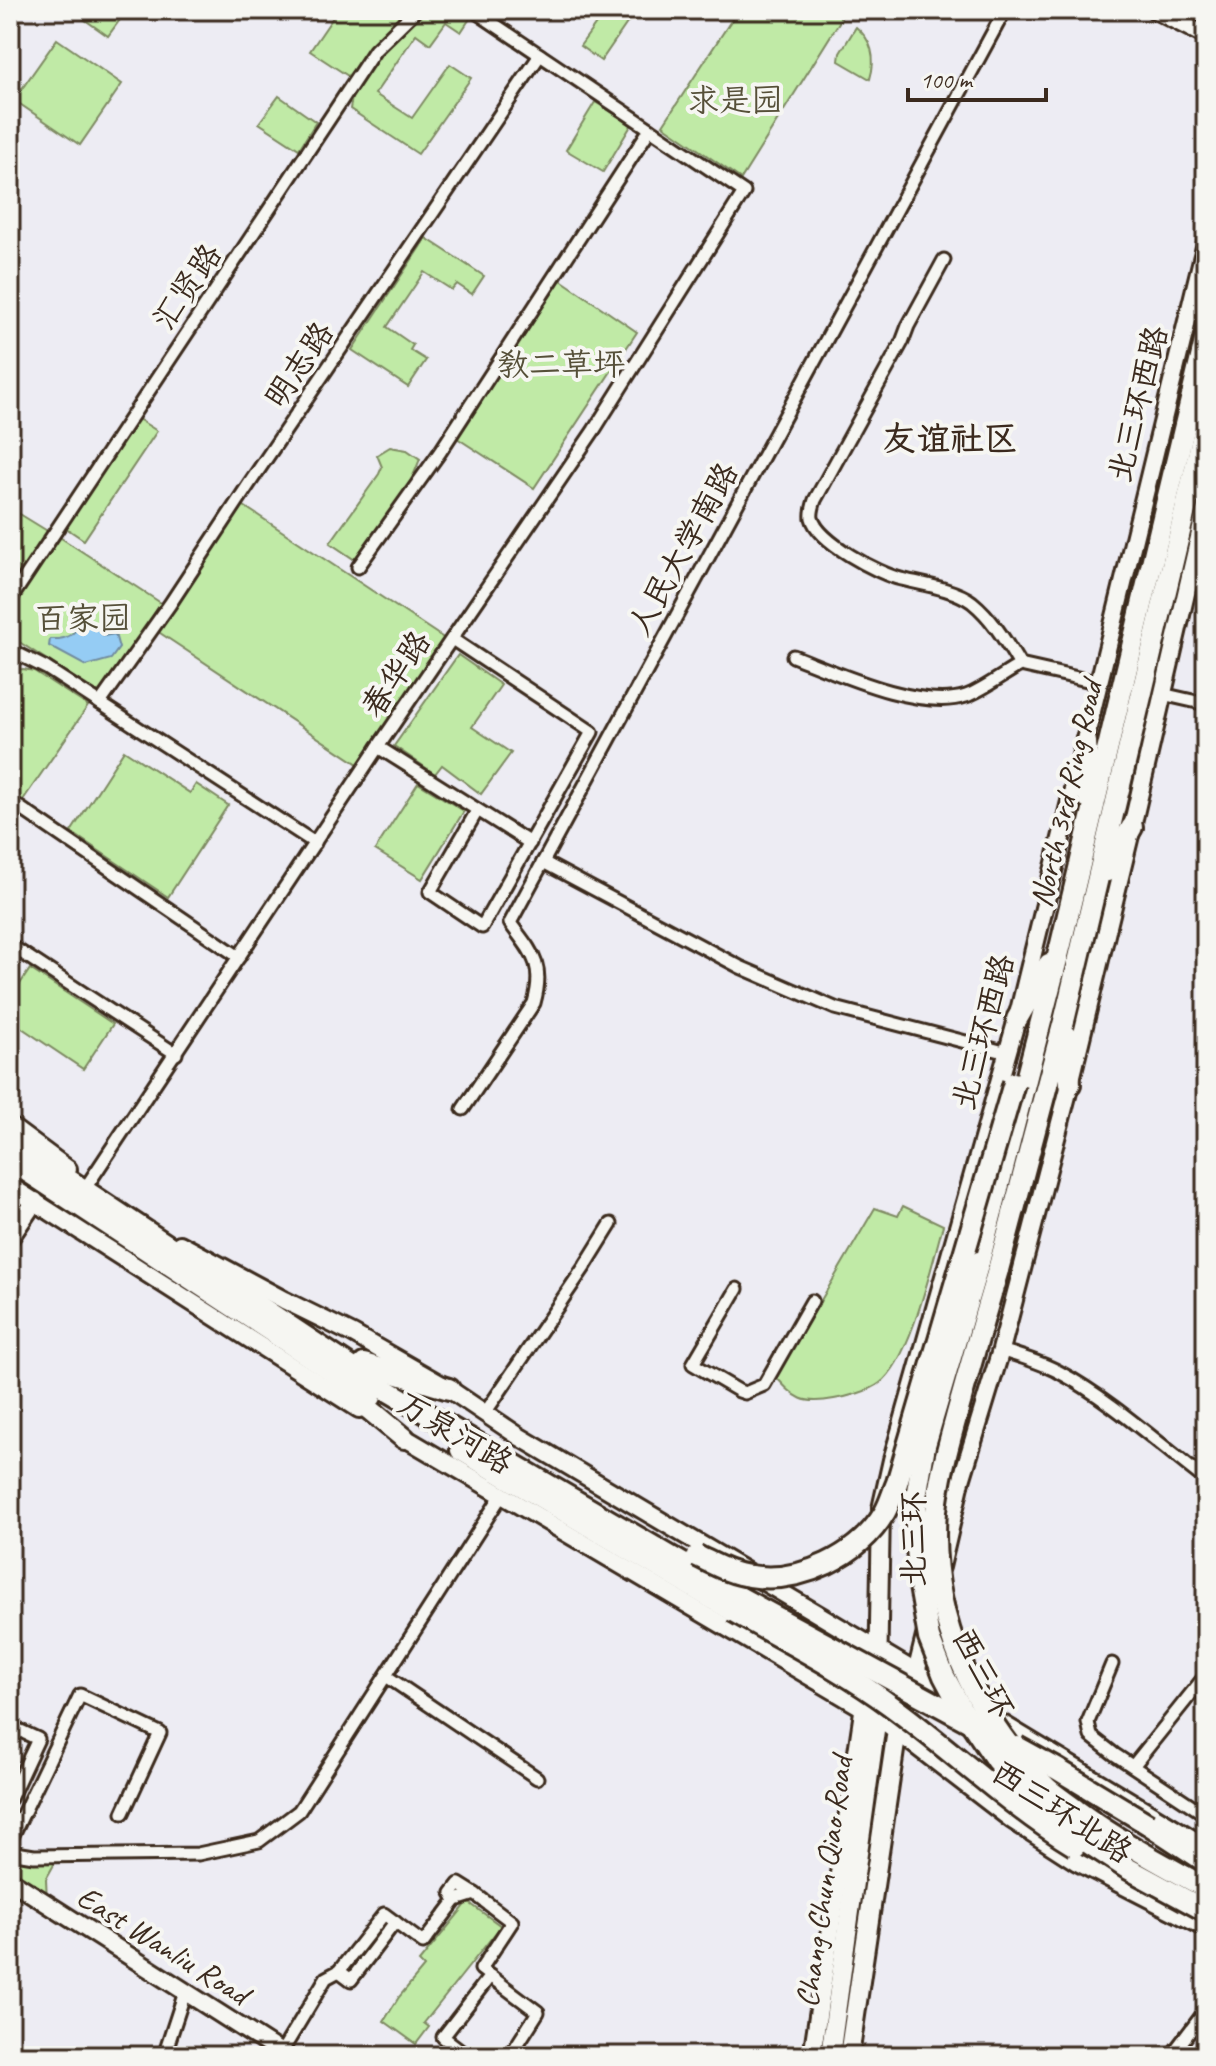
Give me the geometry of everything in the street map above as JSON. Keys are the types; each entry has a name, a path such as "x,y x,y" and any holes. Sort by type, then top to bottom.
{"highway":[{"name":"North 3rd Ring Road","path":"988,1266 1044,1013 1206,337"},
{"name":"North 3rd Ring Road","path":"988,1266 1065,1017 1206,422"},
{"path":"1086,742 1090,823"},
{"path":"1095,892 1132,827"},
{"path":"1017,1019 1061,944"},
{"path":"364,1364 724,1569 749,1576 772,1577 797,1575 822,1566 847,1552 868,1533 885,1512 897,1483 1014,1083 1044,1013"},
{"path":"1065,1017 1070,1084"},
{"name":"万泉河路","path":"10,1141 291,1336 386,1406 737,1604"},
{"name":"万泉河路","path":"10,1160 291,1336"},
{"name":"西三环","path":"988,1266 925,1445 916,1497 920,1586 929,1638 961,1708 996,1760 1035,1800 1087,1842 1127,1868 1206,1911"},
{"name":"北三环","path":"988,1266 936,1510 936,1569 949,1630 972,1687 1010,1747 1049,1789 1093,1822 1206,1888"},
{"path":"291,1336 364,1364 449,1389"},
{"path":"291,1336 404,1438"},
{"path":"737,1604 889,1704 1042,1826 1084,1851 1127,1868"},
{"path":"737,1604 1057,1769 1206,1862"}],"main road":[{"path":"1199,10 1206,13"},
{"name":"Chang Chun Qiao Road","path":"830,2056 870,1712"},
{"name":"Chang Chun Qiao Road","path":"849,2056 901,1734"}],"street":[{"name":"汇贤路","path":"10,600 375,50 416,10"},
{"path":"358,567 440,452 650,129 473,10"},
{"name":"人民大学南路","path":"463,1109 534,1003 539,985 534,956 510,923 1005,10"},
{"path":"1155,10 1206,36"},
{"name":"明志路","path":"100,703 540,55"},
{"name":"春华路","path":"88,1184 378,747 594,430 744,192 650,129"},
{"name":"北三环西路","path":"812,2056 879,1651 881,1509 892,1460 1017,1019 1206,243"},
{"path":"944,260 815,500 813,520 821,534 840,550 877,570 971,601 997,628 1020,665"},
{"path":"901,1734 961,1481 1001,1350 1070,1084 1206,507"},
{"path":"452,639 592,732 482,927 430,892 477,811"},
{"path":"10,651 46,668 315,843"},
{"path":"793,656 870,686 916,697 943,699 966,696 1020,665 1100,683"},
{"path":"1162,694 1206,704"},
{"path":"378,747 530,843"},
{"path":"10,801 239,957"},
{"path":"543,862 740,967 835,1008 1008,1053"},
{"path":"10,945 176,1054"},
{"name":"万泉河路","path":"10,1126 88,1184 171,1239 353,1334 449,1389 520,1437 916,1673"},
{"name":"万泉河路","path":"10,1186 404,1438 870,1712"},
{"path":"10,1238 35,1201"},
{"path":"485,1413 611,1224"},
{"path":"737,1289 693,1364 745,1393 764,1385 812,1301"},
{"path":"1001,1350 1038,1362 1078,1383 1206,1480"},
{"path":"892,1460 961,1481"},
{"path":"10,1852 34,1856 198,1854 259,1841 299,1811 501,1496"},
{"path":"742,1568 773,1571 802,1566 831,1553 852,1538 881,1509"},
{"path":"787,1594 806,1642 910,1698 966,1702"},
{"path":"929,1617 934,1657 944,1679 966,1702"},
{"path":"779,1659 795,1652 806,1642"},
{"path":"1112,1664 1088,1722 1089,1733 1206,1815"},
{"name":"西三环北路","path":"916,1673 1206,1847"},
{"path":"1133,1766 1206,1675"},
{"path":"386,1676 537,1778"},
{"path":"10,1841 80,1695 160,1733 123,1813"},
{"name":"西三环北路","path":"870,1712 1012,1820 1077,1862 1206,1928"},
{"path":"10,1726 38,1739 10,1799"},
{"path":"1185,1917 1206,1879"},
{"name":"East Wanliu Road","path":"10,1880 284,2054"},
{"path":"284,2054 326,1978 339,1971 384,1914 423,1943 456,1900 475,1894 512,1922 481,1969 538,2012 510,2056"},
{"path":"468,2056 453,2052 443,2037 490,1976"},
{"path":"164,2056 185,1992"},
{"path":"1171,2056 1206,2010"}],"green space":[{"path":"71,10 127,10 108,36"},
{"path":"338,10 413,10 370,50 348,76 310,51"},
{"path":"425,10 463,10 471,17 461,32 446,22 430,44 416,34 375,94 412,118 450,64 471,78 418,154 350,109 353,91 381,51 412,18"},
{"path":"606,10 636,10 601,61 580,46"},
{"name":"求是园","path":"738,10 838,10 841,19 741,179 663,125"},
{"path":"856,27 872,51 870,79 839,61 840,53"},
{"path":"57,39 122,84 80,145 14,100"},
{"path":"279,96 316,122 299,149 259,123"},
{"path":"595,102 632,124 603,172 566,150"},
{"path":"426,238 484,276 472,294 457,284 452,290 424,272 387,327 413,345 410,350 426,360 408,387 352,350"},
{"name":"教二草坪","path":"561,280 637,332 534,488 457,438"},
{"path":"135,417 157,431 84,540 63,526"},
{"path":"390,447 407,450 420,459 401,499 358,562 330,543 379,474 382,467 377,455"},
{"path":"241,504 445,639 361,766 157,631"},
{"path":"10,508 49,532 10,591"},
{"name":"百家园","path":"58,536 161,603 101,695 10,636 10,610"},
{"path":"458,655 501,685 472,727 511,753 481,794 442,765 435,774 394,746"},
{"path":"10,671 34,671 88,706 23,800 10,792"},
{"path":"124,750 190,793 196,784 228,805 168,897 71,832"},
{"path":"418,783 464,811 422,879 375,850"},
{"path":"30,969 113,1024 83,1069 10,1020 10,999"},
{"path":"903,1206 943,1225 919,1310 901,1354 891,1371 870,1389 823,1401 801,1398 776,1377 875,1208 898,1216"},
{"path":"10,1857 56,1861 46,1879 47,1901 10,1876"},
{"path":"468,1902 501,1926 424,2023 429,2027 416,2044 384,2021 424,1967 419,1962"}],"water":[{"path":"82,621 96,627 104,636 115,634 119,648 111,659 86,666 49,646 50,639 69,636"}],"district":[{"name":"友谊社区","path":"950,438"}]}
